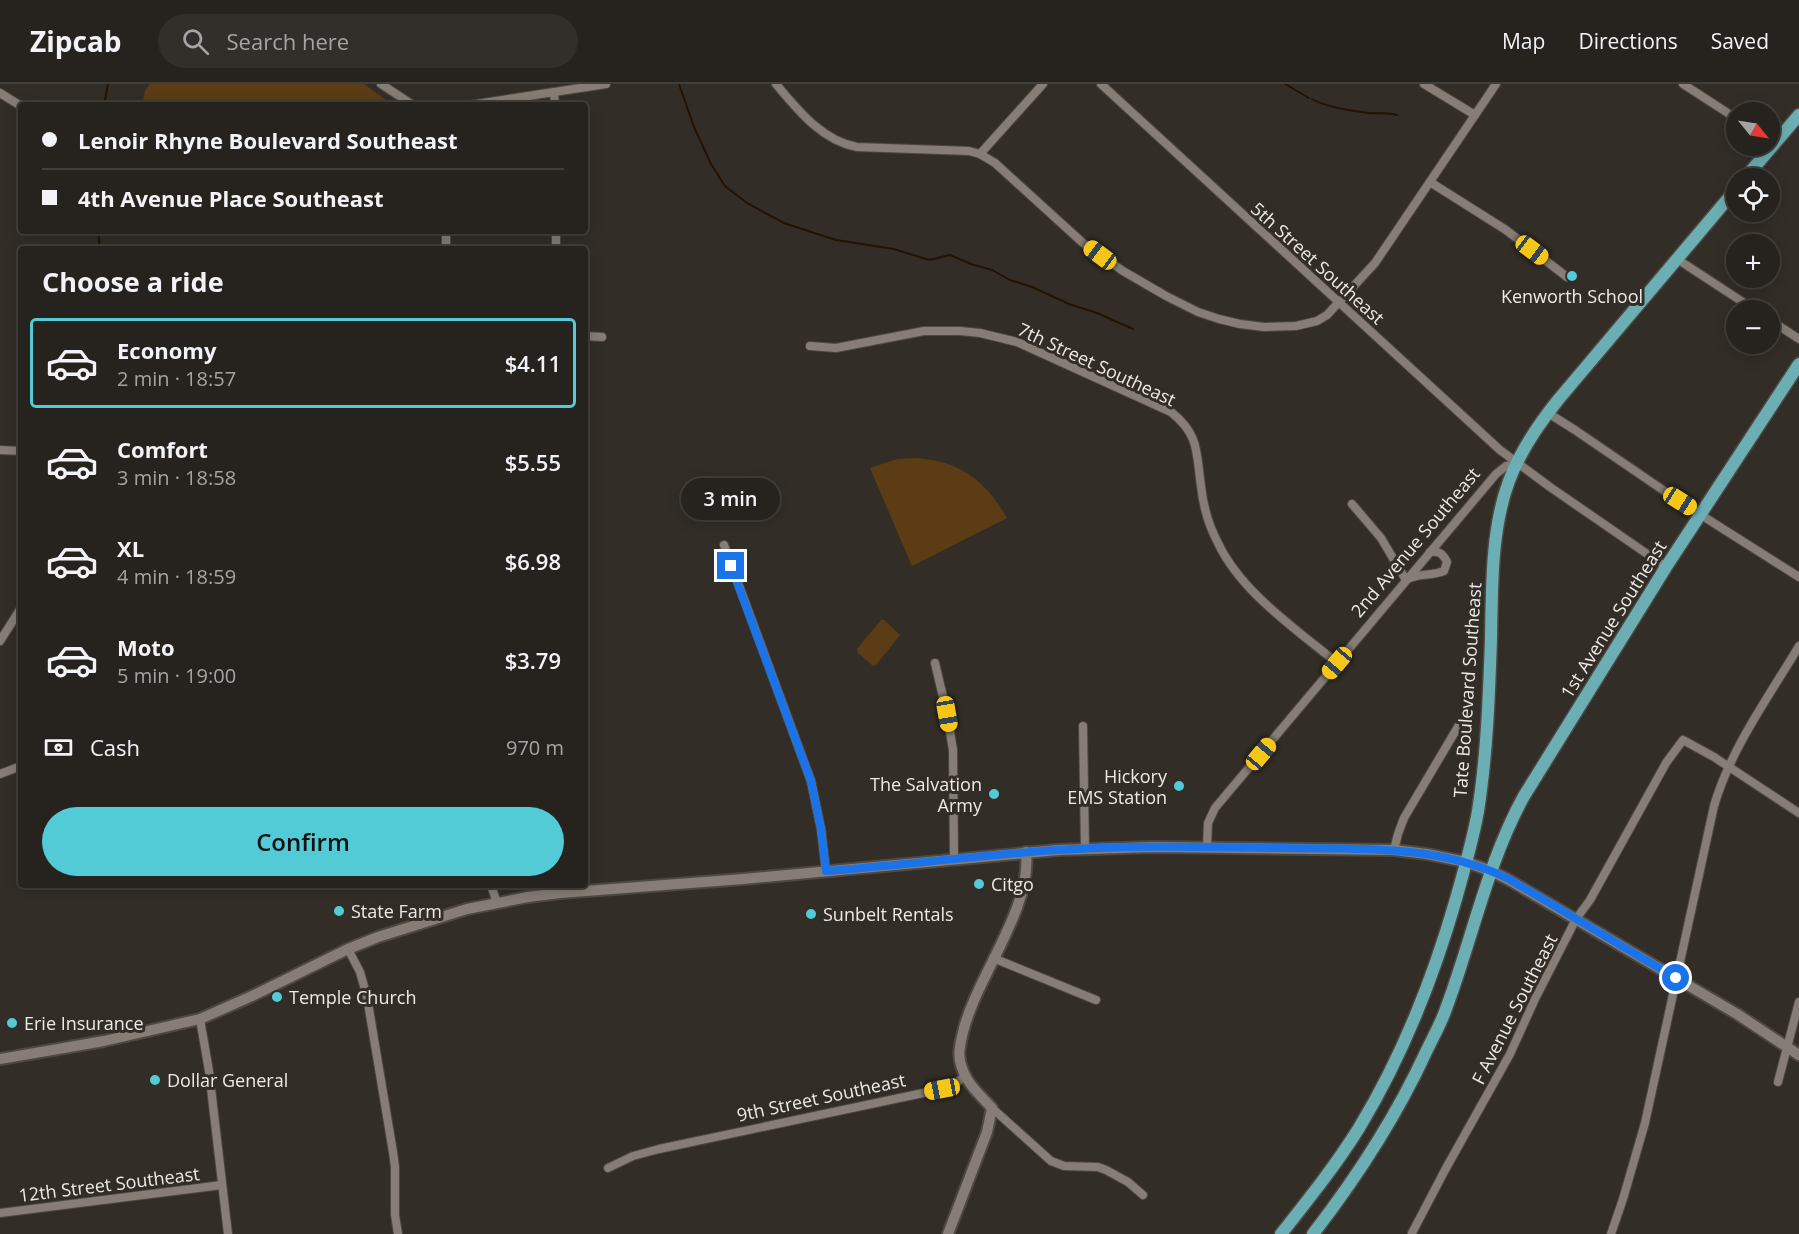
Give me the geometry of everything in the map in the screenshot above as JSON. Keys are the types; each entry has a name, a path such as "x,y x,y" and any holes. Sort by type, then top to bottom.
{"main road":[{"path":"1780,134 1799,115"},
{"name":"2nd Avenue Southeast","path":"1517,463 1548,413 1726,201"},
{"name":"1st Avenue Southeast","path":"1491,871 1510,822 1524,796 1666,567 1799,363"},
{"name":"Tate Boulevard Southeast","path":"1281,1234 1317,1189 1373,1103 1418,1011 1442,948 1477,814 1485,756 1492,586 1496,545 1504,499 1517,463"},
{"path":"0,1059 104,1041 200,1018 252,996 348,949 437,918 497,903 560,893 1026,852 1207,847 1394,850 1466,862 1491,871 1576,919 1737,1014 1799,1055"},
{"path":"948,1234 987,1132 992,1108 965,1076 961,1066 959,1055 964,1030 974,1000 1019,903 1027,875 1026,852"},
{"path":"1313,1234 1368,1158 1398,1109 1446,1009 1491,871"}],"street":[{"path":"381,84 408,102"},
{"path":"489,102 606,84"},
{"path":"776,84 826,135 848,146 969,151 980,154 995,163 1066,229 1147,286 1198,312 1240,324 1264,327 1285,327 1317,321 1327,315 1382,255 1496,84"},
{"path":"980,154 1043,84"},
{"name":"5th Street Southeast","path":"1101,84 1500,450 1666,567"},
{"path":"1424,84 1475,115"},
{"path":"1683,84 1726,112"},
{"path":"554,92 555,102"},
{"path":"0,93 18,104"},
{"path":"1430,182 1506,230 1567,277"},
{"path":"1677,259 1740,300"},
{"path":"1780,327 1799,339"},
{"name":"7th Street Southeast","path":"810,346 836,348 924,331 980,333 1017,342 1170,412 1187,427 1192,437 1199,462 1201,486 1208,516 1217,542 1234,571 1258,596 1337,663"},
{"path":"588,336 602,337"},
{"path":"1548,413 1799,577"},
{"path":"0,450 18,451"},
{"name":"2nd Avenue Southeast","path":"1207,847 1208,823 1215,808 1496,474 1506,466 1517,463"},
{"path":"1352,504 1381,538 1406,580 1417,575 1434,575 1444,571 1448,562 1443,554 1437,551 1430,552"},
{"path":"724,545 811,781 821,829 826,871"},
{"path":"0,640 18,613"},
{"path":"1611,1234 1645,1123 1714,806 1728,767 1799,646"},
{"path":"935,663 947,714 952,750 954,859"},
{"path":"1394,850 1404,818 1459,725"},
{"path":"1083,726 1085,849"},
{"name":"F Avenue Southeast","path":"1413,1233 1445,1170 1510,1054 1576,919 1590,900 1666,763 1683,740 1728,767"},
{"path":"0,774 18,767"},
{"path":"1728,767 1799,813"},
{"path":"492,888 497,903"},
{"path":"348,949 360,972 367,997 395,1167 395,1215 398,1234"},
{"path":"993,958 1096,1000"},
{"path":"1778,1082 1799,1002"},
{"path":"200,1018 209,1071 228,1234"},
{"name":"9th Street Southeast","path":"608,1168 633,1156 659,1149 942,1089 955,1084 965,1076"},
{"path":"992,1108 1051,1161 1064,1166 1098,1167 1128,1182 1143,1195"},
{"name":"12th Street Southeast","path":"0,1213 222,1185"}],"shaded area":[{"path":"150,84 364,84 389,102 143,102 145,91"},
{"path":"917,458 947,464 970,475 990,493 1007,518 912,566 870,468 897,459"},
{"path":"881,620 884,620 900,635 873,666 858,653 857,649"}],"waterway":[{"path":"105,102 108,84"},
{"path":"679,84 694,127 711,164 725,186 747,203 784,223 836,240 894,249 929,260 950,255 992,270 1010,280 1133,329"},
{"path":"1285,84 1309,98"},
{"path":"1312,99 1339,108 1397,115"},
{"path":"98,234 100,246"}],"place":[{"name":"Kenworth School","path":"1572,276"},
{"name":"Hickory EMS Station","path":"1179,786"},
{"name":"The Salvation Army","path":"994,794"},
{"name":"Citgo","path":"979,884"},
{"name":"State Farm","path":"339,911"},
{"name":"Sunbelt Rentals","path":"811,914"},
{"name":"Temple Church","path":"277,997"},
{"name":"Erie Insurance","path":"12,1023"},
{"name":"Dollar General","path":"155,1080"}],"route":[{"path":"731,566 811,781 821,829 826,871 1026,852 1111,848 1313,848 1394,850 1427,854 1481,867 1509,879 1676,978"}]}
